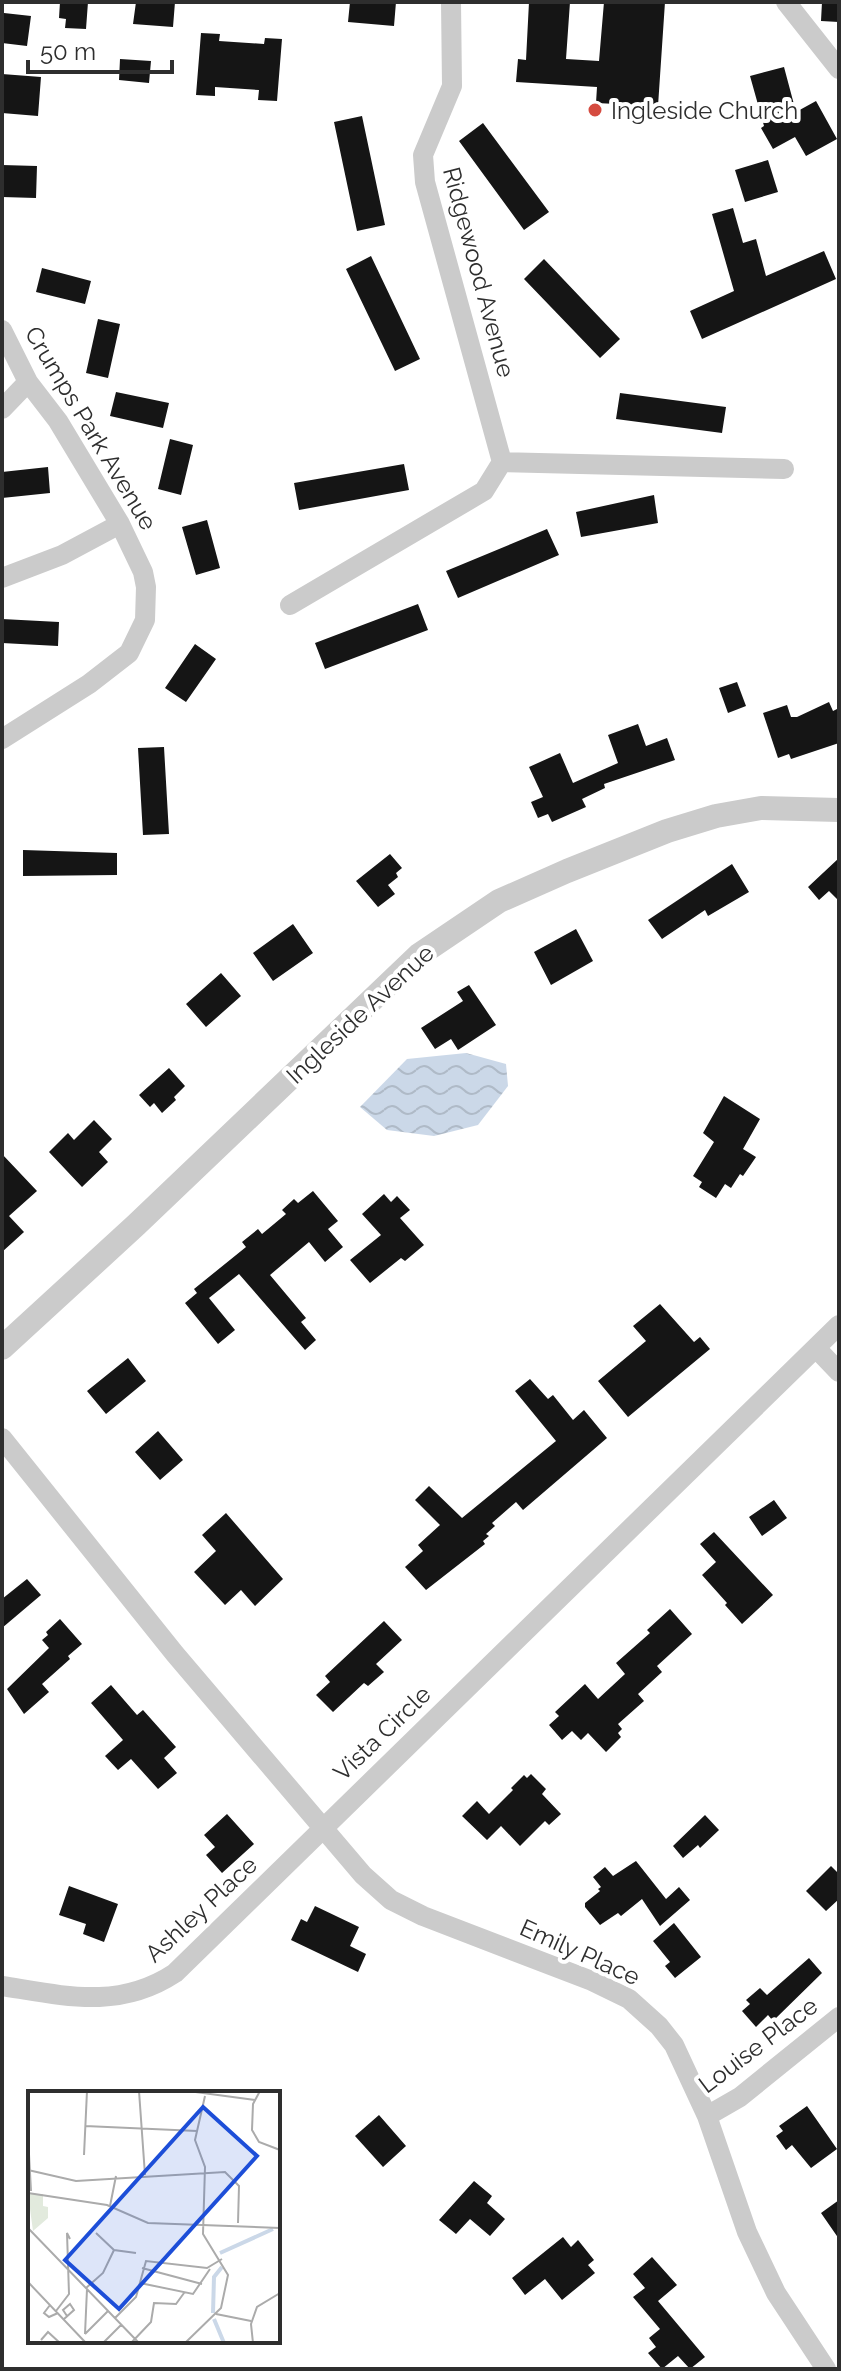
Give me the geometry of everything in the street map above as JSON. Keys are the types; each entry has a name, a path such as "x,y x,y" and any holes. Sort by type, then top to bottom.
{"street":[{"name":"Ridgewood Avenue","path":"451,2 452,86 423,155 425,182 502,462"},
{"path":"786,2 839,69"},
{"name":"Crumps Park Avenue","path":"2,330 28,382 58,421 120,524 143,572 146,587 145,620 129,653 109,670 2,739"},
{"path":"2,409 28,382"},
{"path":"290,605 484,491 502,462 784,469"},
{"path":"2,578 62,555 120,524"},
{"name":"Ingleside Avenue","path":"6,1349 419,955 499,901 667,831 716,816 761,808 839,810"},
{"name":"Vista Circle","path":"323,1826 839,1325"},
{"path":"816,1348 839,1372"},
{"path":"2,1438 214,1700 323,1826"},
{"name":"Ashley Place","path":"2,1986 60,1995 116,1997 155,1986 175,1973 226,1925 323,1826"},
{"name":"Emily Place","path":"323,1826 363,1875 391,1900 423,1916 592,1981 629,1999 659,2026 674,2045 707,2116 753,2244 776,2293 826,2369"},
{"name":"Louise Place","path":"707,2116 740,2097 839,2017"}],"water":[{"path":"466,1053 506,1064 508,1086 478,1125 434,1136 387,1130 360,1107 407,1059"}],"building":[{"path":"60,2 88,2 86,29 65,28 66,19 59,18"},
{"path":"136,2 175,2 173,27 133,24"},
{"path":"350,2 396,2 394,26 348,22"},
{"path":"529,2 570,2 566,59 599,61 604,2 665,2 658,106 596,103 597,87 516,82 518,59 526,60"},
{"path":"822,2 839,2 839,22 821,21"},
{"path":"4,13 31,16 27,46 2,43"},
{"path":"201,33 220,34 219,41 264,44 265,38 282,39 277,101 258,100 259,90 215,87 215,96 196,95"},
{"path":"120,59 151,61 149,83 119,80"},
{"path":"784,67 796,112 816,101 837,139 806,156 795,137 773,149 761,128 764,126 750,76"},
{"path":"2,74 41,77 38,116 2,113"},
{"path":"362,116 385,225 357,231 334,122"},
{"path":"483,123 549,212 524,230 459,141"},
{"path":"768,160 778,192 745,202 735,170"},
{"path":"2,165 37,166 36,198 2,197"},
{"path":"733,208 743,243 756,239 766,276 824,251 836,279 702,339 690,311 734,291 712,214"},
{"path":"371,256 420,359 395,371 346,269"},
{"path":"544,259 620,339 600,358 524,279"},
{"path":"42,268 91,281 85,304 36,292"},
{"path":"98,319 120,324 108,378 86,373"},
{"path":"116,392 169,403 163,428 110,416"},
{"path":"620,393 726,407 722,433 616,419"},
{"path":"170,439 193,445 181,495 158,489"},
{"path":"404,464 409,490 299,510 294,483"},
{"path":"48,467 50,493 2,498 2,472"},
{"path":"654,495 658,523 581,537 576,512"},
{"path":"207,520 220,568 196,575 182,527"},
{"path":"547,529 559,555 458,598 446,571"},
{"path":"418,604 428,630 325,669 315,643"},
{"path":"2,619 59,622 58,646 2,643"},
{"path":"195,644 216,659 186,702 165,688"},
{"path":"737,682 746,706 728,713 719,688"},
{"path":"829,702 833,711 839,708 839,743 791,759 789,754 778,758 763,713 787,705 791,717 797,717"},
{"path":"638,724 646,746 667,738 675,760 604,784 605,788 582,799 586,807 552,822 548,814 538,818 531,802 543,797 529,767 560,753 573,783 618,763 608,735"},
{"path":"164,747 169,834 143,835 138,748"},
{"path":"23,850 117,853 117,875 23,876"},
{"path":"390,854 402,868 396,873 398,877 388,885 395,894 378,907 356,881"},
{"path":"839,858 839,901 829,891 819,900 808,887"},
{"path":"732,864 749,892 708,916 705,910 662,939 648,920"},
{"path":"293,924 313,953 273,981 253,953"},
{"path":"576,929 593,961 551,985 534,952"},
{"path":"221,973 241,996 206,1027 186,1004"},
{"path":"469,985 496,1025 458,1050 451,1039 435,1049 421,1028 463,1001 457,992"},
{"path":"169,1068 185,1086 162,1113 154,1103 150,1107 139,1095"},
{"path":"724,1096 760,1119 743,1149 756,1157 743,1176 740,1174 731,1188 725,1184 716,1198 699,1187 702,1182 693,1176 714,1142 703,1133"},
{"path":"94,1120 112,1139 99,1152 108,1162 82,1187 49,1152 68,1133 74,1140"},
{"path":"2,1154 37,1191 9,1216 24,1232 2,1252"},
{"path":"313,1191 338,1221 328,1229 343,1247 325,1262 309,1242 270,1275 306,1318 301,1322 316,1340 305,1350 239,1274 209,1298 235,1330 218,1344 185,1303 197,1293 194,1289 246,1247 242,1242 258,1229 262,1234 286,1214 282,1210 294,1199 298,1203"},
{"path":"384,1194 391,1202 397,1196 410,1210 400,1218 424,1245 405,1261 401,1258 370,1283 350,1260 381,1235 362,1214"},
{"path":"660,1304 694,1342 700,1337 710,1349 628,1417 598,1381 646,1341 633,1326"},
{"path":"128,1358 146,1381 106,1414 87,1391"},
{"path":"530,1379 548,1399 553,1395 573,1420 584,1410 607,1438 523,1510 516,1502 492,1523 495,1526 486,1534 489,1536 483,1541 485,1544 426,1590 405,1567 423,1551 418,1545 440,1525 415,1500 429,1486 462,1518 556,1441 515,1391"},
{"path":"158,1431 183,1460 160,1480 135,1452"},
{"path":"774,1500 787,1518 762,1536 749,1517"},
{"path":"226,1513 283,1579 255,1606 241,1590 225,1605 194,1572 216,1551 202,1535"},
{"path":"714,1532 773,1595 742,1624 702,1575 716,1562 700,1544"},
{"path":"27,1579 41,1595 2,1628 2,1599"},
{"path":"670,1609 692,1634 657,1666 662,1672 638,1694 644,1701 618,1724 622,1729 618,1733 621,1737 606,1752 588,1733 581,1740 572,1731 562,1740 549,1725 559,1716 555,1712 585,1684 598,1699 625,1674 616,1663 650,1633 647,1630"},
{"path":"60,1619 82,1644 42,1684 49,1692 24,1714 7,1689 49,1648 42,1640"},
{"path":"384,1621 402,1640 376,1664 384,1672 368,1686 364,1683 333,1712 316,1695 330,1682 325,1676"},
{"path":"111,1685 137,1715 143,1710 176,1747 164,1758 177,1773 158,1789 131,1759 118,1770 105,1756 123,1740 91,1703"},
{"path":"531,1774 546,1789 542,1794 561,1814 549,1825 545,1821 520,1846 501,1826 487,1840 462,1816 477,1801 489,1814 524,1775 527,1778"},
{"path":"227,1814 254,1844 222,1873 206,1855 215,1847 204,1835"},
{"path":"705,1815 719,1830 700,1848 698,1845 683,1858 673,1846"},
{"path":"636,1861 666,1899 679,1887 690,1900 660,1926 642,1899 621,1916 618,1913 600,1925 585,1907 585,1903 600,1891 598,1889 601,1887 593,1877 605,1867 613,1876"},
{"path":"831,1866 839,1874 839,1899 826,1911 806,1891"},
{"path":"69,1886 118,1904 104,1942 83,1934 86,1924 59,1915"},
{"path":"315,1906 359,1927 350,1946 366,1954 358,1972 291,1940 301,1919 307,1922"},
{"path":"674,1923 701,1957 675,1978 665,1966 670,1962 653,1941"},
{"path":"809,1958 822,1973 773,2021 768,2015 756,2027 742,2011 750,2004 746,2000 760,1988 767,1995"},
{"path":"807,2106 837,2149 811,2168 792,2145 786,2150 776,2136 783,2131 779,2126"},
{"path":"379,2115 406,2146 383,2167 355,2136"},
{"path":"474,2181 492,2196 487,2203 505,2219 490,2236 470,2219 456,2234 439,2220"},
{"path":"839,2200 839,2239 821,2213"},
{"path":"563,2237 571,2247 578,2240 594,2260 588,2265 595,2273 562,2300 545,2279 525,2295 512,2278"},
{"path":"652,2257 677,2285 658,2301 705,2357 690,2369 678,2356 662,2369 648,2353 656,2347 649,2338 660,2329 633,2297 645,2288 633,2274"}],"place":[{"name":"Ingleside Church","path":"595,110"}]}
